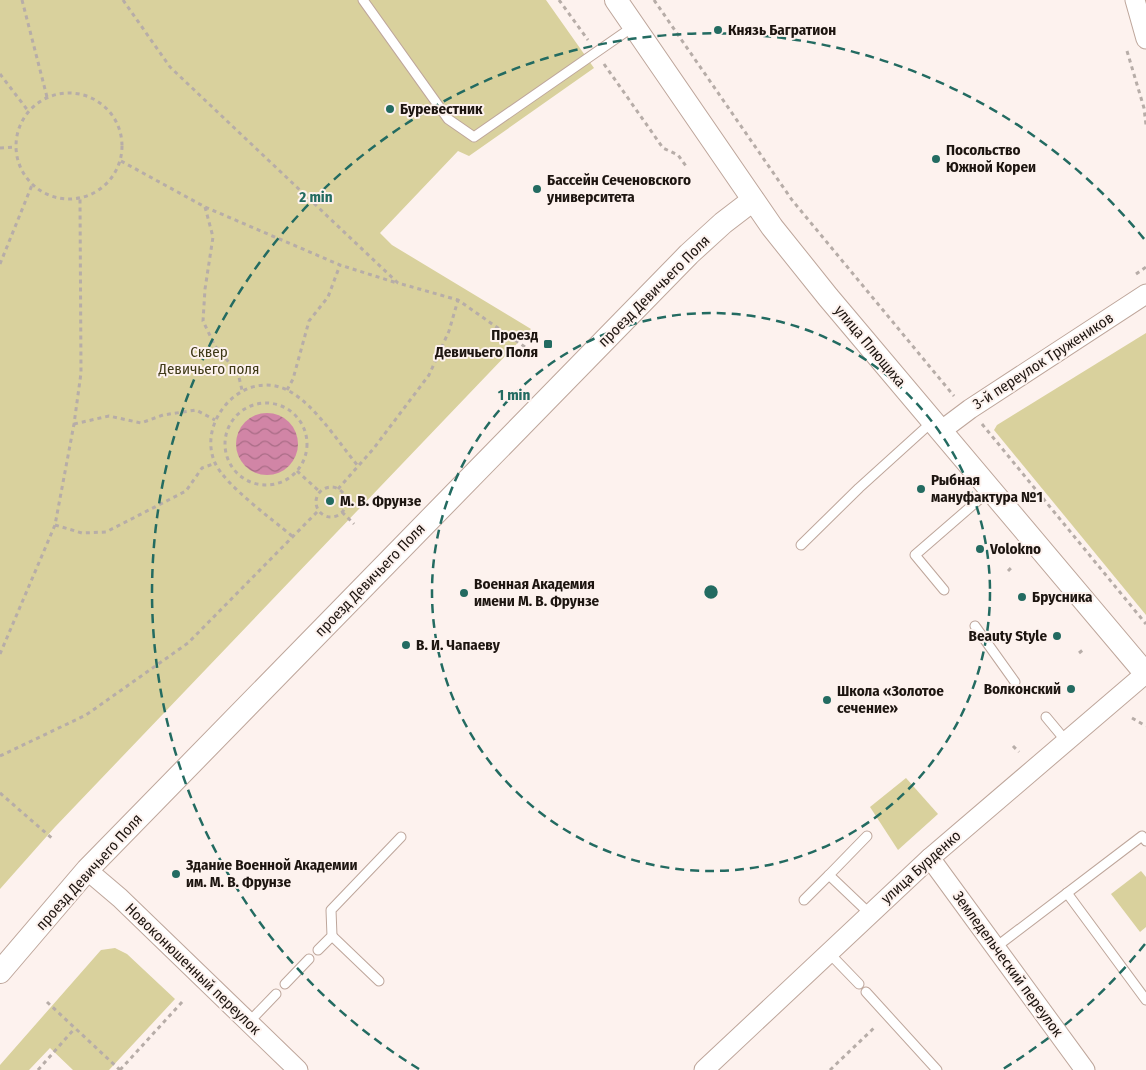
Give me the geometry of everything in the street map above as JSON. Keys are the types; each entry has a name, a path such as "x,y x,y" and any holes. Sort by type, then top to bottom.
{"street":[{"name":"улица Плющиха","path":"616,0 753,200 828,297 1146,674"},
{"path":"1135,0 1146,39"},
{"name":"проезд Девичьего Поля","path":"0,972 87,870 689,254 723,223 753,200"},
{"name":"3-й переулок Тружеников","path":"938,426 970,409 1146,294"},
{"name":"улица Бурденко","path":"717,1066 829,952 930,858 1146,674"},
{"name":"Земледельческий переулок","path":"930,858 1085,1070"},
{"name":"Новоконюшенный переулок","path":"87,870 120,898 298,1070"}],"lane":[{"path":"363,0 448,120 474,137 634,26"},
{"path":"801,545 859,488 938,426"},
{"path":"944,590 915,555 991,489"},
{"path":"975,626 1016,682"},
{"path":"1046,717 1066,741"},
{"path":"804,900 866,836"},
{"path":"996,947 1142,836 1146,841"},
{"path":"379,981 332,936 331,910 401,837"},
{"path":"829,875 870,914"},
{"path":"1067,893 1146,1000"},
{"path":"318,950 332,936"},
{"path":"829,952 858,984"},
{"path":"285,984 309,959"},
{"path":"866,992 937,1070"},
{"path":"249,1022 276,994"}],"path":[{"path":"22,0 47,97"},
{"path":"123,0 170,67 398,283"},
{"path":"559,0 664,148 678,155 686,166"},
{"path":"654,0 792,200 956,400 970,409 1146,624"},
{"path":"1126,45 1144,108 1146,125"},
{"path":"0,74 28,112"},
{"path":"64,92 82,94 98,100 114,115 123,137 121,161 112,180 97,193 80,199 61,199 45,194 32,185 22,172 15,147 19,127 28,112 47,97 64,92"},
{"path":"0,148 15,147"},
{"path":"121,161 205,207 340,265 458,300 525,347"},
{"path":"0,264 32,185"},
{"path":"0,654 55,525 74,424 81,373 80,199"},
{"path":"205,207 213,237 205,289 204,322 215,346 238,373 242,390"},
{"path":"287,390 293,379 309,321 328,297 340,265"},
{"path":"1130,278 1146,267"},
{"path":"338,489 429,375 449,331 458,300"},
{"path":"292,536 226,479 216,463 211,445 215,420 220,409 242,390 268,385 287,390 303,400 358,466"},
{"path":"258,403 278,404 296,415 306,432 306,453 297,471 282,482 263,485 244,479 231,466 225,448 228,428 239,412 258,403"},
{"path":"74,424 109,416 141,423 163,414 196,410 215,420"},
{"path":"55,525 82,533 106,532 186,490 202,468 216,463"},
{"path":"297,471 320,491"},
{"path":"318,511 316,501 320,491 328,487 338,489 345,499 342,512"},
{"path":"0,756 86,715 188,643 318,511"},
{"path":"318,511 330,517 342,512"},
{"path":"342,512 354,524"},
{"path":"1008,571 1013,566"},
{"path":"1079,653 1084,649"},
{"path":"1132,718 1146,726"},
{"path":"1013,746 1019,752"},
{"path":"0,793 54,840"},
{"path":"47,1002 120,1070 183,1001"},
{"path":"830,1070 887,1015"},
{"path":"38,1070 75,1028"}],"green space":[{"name":"Сквер Девичьего поля","path":"0,0 546,0 594,68 469,156 458,151 380,233 392,245 531,329 55,827 0,889"},
{"path":"1146,333 1146,615 994,430 997,425"},
{"path":"906,778 938,814 898,850 870,807"},
{"path":"1141,871 1146,877 1146,927 1140,932 1111,894"},
{"path":"115,948 127,954 175,999 109,1070 73,1070 50,1048 29,1070 0,1070 0,1065 101,950"}],"water":[{"path":"267,413 279,416 289,422 295,432 298,444 295,456 289,466 279,472 267,475 255,472 245,466 239,456 236,444 239,432 245,422 255,416"}],"place":[{"name":"Князь Багратион","path":"718,30"},
{"name":"Буревестник","path":"390,109"},
{"name":"Посольство Южной Кореи","path":"936,159"},
{"name":"Бассейн Сеченовского университета","path":"537,189"},
{"name":"Проезд Девичьего Поля","path":"548,344"},
{"name":"Рыбная мануфактура №1","path":"921,489"},
{"name":"М. В. Фрунзе","path":"330,501"},
{"name":"Volokno","path":"980,549"},
{"name":"Военная Академия имени М. В. Фрунзе","path":"464,593"},
{"name":"Брусника","path":"1022,597"},
{"name":"Beauty Style","path":"1057,636"},
{"name":"В. И. Чапаеву","path":"406,645"},
{"name":"Волконский","path":"1071,689"},
{"name":"Школа «Золотое сечение»","path":"827,700"},
{"name":"Здание Военной Академии им. М. В. Фрунзе","path":"176,874"}]}
